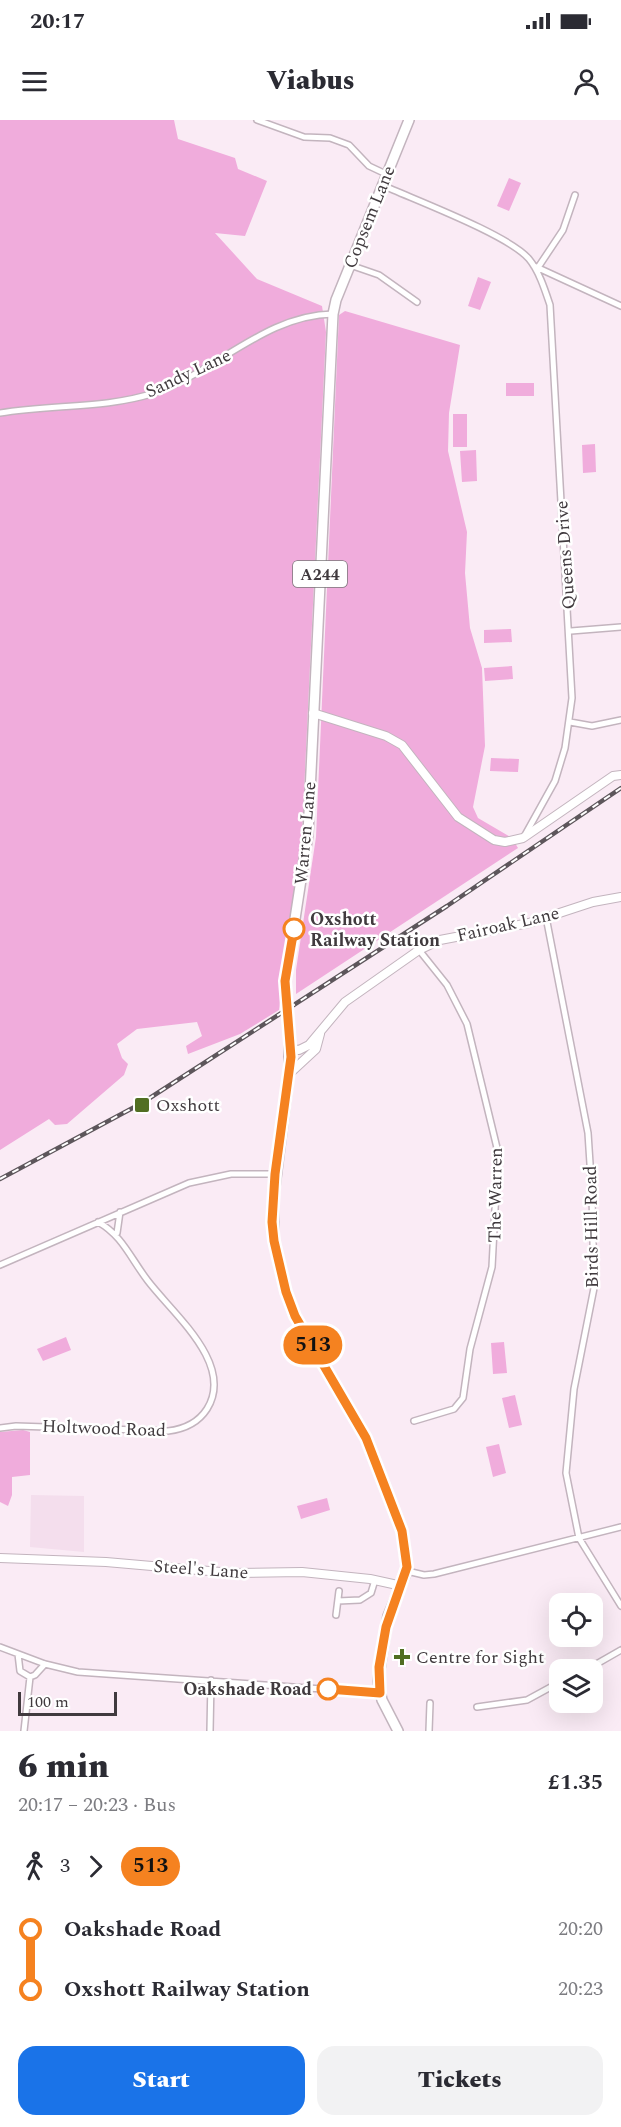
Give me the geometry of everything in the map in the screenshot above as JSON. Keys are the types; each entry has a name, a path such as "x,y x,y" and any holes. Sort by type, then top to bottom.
{"main road":[{"name":"Copsem Lane","path":"333,315 350,265 409,120"},
{"name":"Warren Lane","path":"333,315 308,834 285,984 291,1049 290,1074 275,1174 272,1222 286,1292 295,1316 366,1438 402,1531 407,1571"},
{"path":"313,713 386,736 402,745 458,817 482,835 505,842 523,837 613,776 621,775"},
{"name":"Fairoak Lane","path":"291,1049 304,1048 320,1033 345,1002 419,950 440,940 546,917 593,902 621,897"},
{"path":"290,1074 316,1049 320,1033"},
{"name":"Steel's Lane","path":"0,1558 92,1562 251,1574 302,1572 375,1580 402,1586"},
{"name":"A244","path":"398,1731 380,1693 379,1667 386,1627 407,1571"}],"street":[{"path":"257,120 304,137 330,138 349,146 369,166 386,174"},
{"path":"382,184 503,240 537,266 621,306"},
{"path":"537,266 563,231 575,195"},
{"path":"350,265 379,275 417,302"},
{"name":"Queens Drive","path":"523,837 555,781 570,722 570,631 552,316 537,266"},
{"name":"Sandy Lane","path":"0,413 118,401 155,393 279,325 308,316 333,315"},
{"path":"570,631 621,627"},
{"path":"570,722 592,726 621,720"},
{"name":"Birds Hill Road","path":"546,917 588,1133 591,1183 594,1288 574,1389 566,1473 579,1538"},
{"name":"The Warren","path":"414,1421 454,1410 463,1398 470,1349 492,1267 498,1152 467,1024 447,985 419,950"},
{"path":"0,1265 120,1212 207,1178 255,1172 275,1174"},
{"path":"117,1233 120,1212"},
{"name":"Holtwood Road","path":"0,1428 16,1426 168,1431 189,1426 201,1418 209,1405 216,1380 209,1359 148,1281 117,1233 98,1222"},
{"path":"407,1571 429,1575 621,1527"},
{"path":"579,1538 621,1606"},
{"path":"338,1601 360,1600 371,1593 375,1580"},
{"path":"336,1615 339,1591"},
{"path":"0,1647 45,1664 90,1673 380,1693"},
{"path":"603,1660 621,1650"},
{"path":"18,1654 20,1671 30,1677 35,1676 45,1664"},
{"path":"24,1731 30,1677"},
{"path":"210,1731 211,1680"},
{"path":"477,1707 527,1700 549,1688"},
{"path":"429,1731 430,1703"}],"shaded area":[{"path":"0,120 174,120 178,139 235,158 238,169 267,181 245,236 215,233 257,279 322,306 326,332 302,833 279,1010 240,1034 188,1054 186,1046 202,1036 197,1022 137,1029 117,1044 122,1058 128,1064 124,1075 67,1124 55,1125 49,1119 0,1150"},
{"path":"509,178 521,183 509,211 497,206"},
{"path":"478,277 491,282 480,310 468,306"},
{"path":"345,311 460,345 449,413 448,451 467,532 465,573 470,628 482,668 485,746 473,807 478,818 512,838 518,848 296,994 296,970 316,837 339,315"},
{"path":"506,383 534,383 534,396 506,396"},
{"path":"453,414 467,414 467,447 453,447"},
{"path":"595,444 596,472 583,473 582,445"},
{"path":"476,450 477,481 462,482 460,451"},
{"path":"511,629 512,642 484,643 484,630"},
{"path":"512,666 513,679 485,681 484,668"},
{"path":"491,758 519,759 518,772 490,771"},
{"path":"66,1337 71,1350 43,1361 37,1349"},
{"path":"504,1342 507,1373 493,1374 491,1343"},
{"path":"515,1395 522,1425 509,1428 502,1398"},
{"path":"23,1430 30,1432 30,1475 12,1477 12,1495 8,1506 0,1502 0,1432"},
{"path":"499,1444 506,1473 493,1477 486,1447"},
{"path":"31,1495 84,1496 84,1552 30,1547"},
{"path":"327,1498 330,1510 301,1519 297,1506"}],"railway":[{"path":"0,1179 142,1103 447,906 621,788"}],"bus line":[{"name":"513","path":"294,929 285,981 291,1057 275,1174 272,1222 274,1241 290,1304 366,1438 402,1531 407,1561 404,1580 388,1616 379,1667 380,1693 328,1689"}],"place":[{"name":"Oxshott Railway Station","path":"294,929"},
{"name":"Oxshott","path":"142,1105"},
{"name":"Centre for Sight","path":"402,1657"},
{"name":"Oakshade Road","path":"328,1689"}]}
